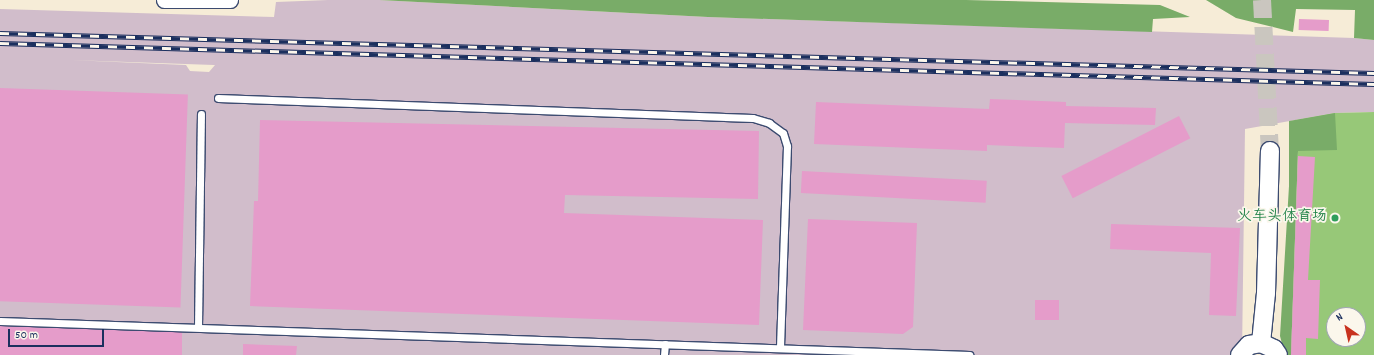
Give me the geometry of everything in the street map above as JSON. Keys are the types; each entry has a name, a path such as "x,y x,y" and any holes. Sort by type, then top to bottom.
{"street":[{"path":"164,0 230,0"},
{"path":"1261,343 1266,293 1270,150"},
{"path":"1240,355 1249,345 1261,343 1274,349 1278,355"}],"lane":[{"path":"218,98 753,118 769,123 782,133 787,146 780,348"},
{"path":"198,328 201,114"},
{"path":"0,321 970,355"},
{"path":"664,344 664,355"}],"shaded area":[{"path":"379,0 708,17 1354,38 1374,40 1374,112 1335,113 1245,129 1242,355 0,355 0,9 274,17 276,2","holes":["70,60 215,65 209,72 190,71 186,65"]}],"green space":[{"path":"379,0 966,0 1160,5 1190,17 1153,19 1152,32 708,17"},
{"path":"1206,0 1374,0 1374,40 1354,38 1355,10 1296,9 1293,32 1236,18"},
{"name":"火车头体育场","path":"1374,112 1374,355 1291,355 1298,156 1297,120 1335,113"},
{"path":"1335,113 1337,150 1298,151 1291,355 1285,355 1280,336 1289,186 1289,121"}],"building":[{"path":"1299,19 1329,20 1329,31 1299,30"},
{"path":"0,88 188,95 180,307 0,301"},
{"path":"990,99 1066,102 1066,106 1156,108 1155,125 1065,123 1064,148 987,145 987,151 814,144 816,102 989,109"},
{"path":"1179,116 1190,138 1073,198 1061,176"},
{"path":"260,120 759,131 758,199 565,195 564,213 763,220 759,325 250,306 254,201 258,201"},
{"path":"1298,156 1315,157 1308,280 1320,280 1318,339 1306,338 1306,355 1291,355"},
{"path":"802,171 987,181 986,203 801,193"},
{"path":"808,219 917,223 913,327 903,334 803,330"},
{"path":"1111,224 1240,228 1236,316 1209,315 1211,253 1110,249"},
{"path":"1035,300 1059,300 1059,320 1035,320"},
{"path":"0,326 182,332 182,355 0,355"},
{"path":"243,344 297,346 296,355 243,355"}],"tunnel":[{"path":"1262,0 1270,151"}],"railway":[{"path":"0,33 1374,73"},
{"path":"0,43 1374,84"}],"place":[{"name":"火车头体育场","path":"1335,218"}]}
